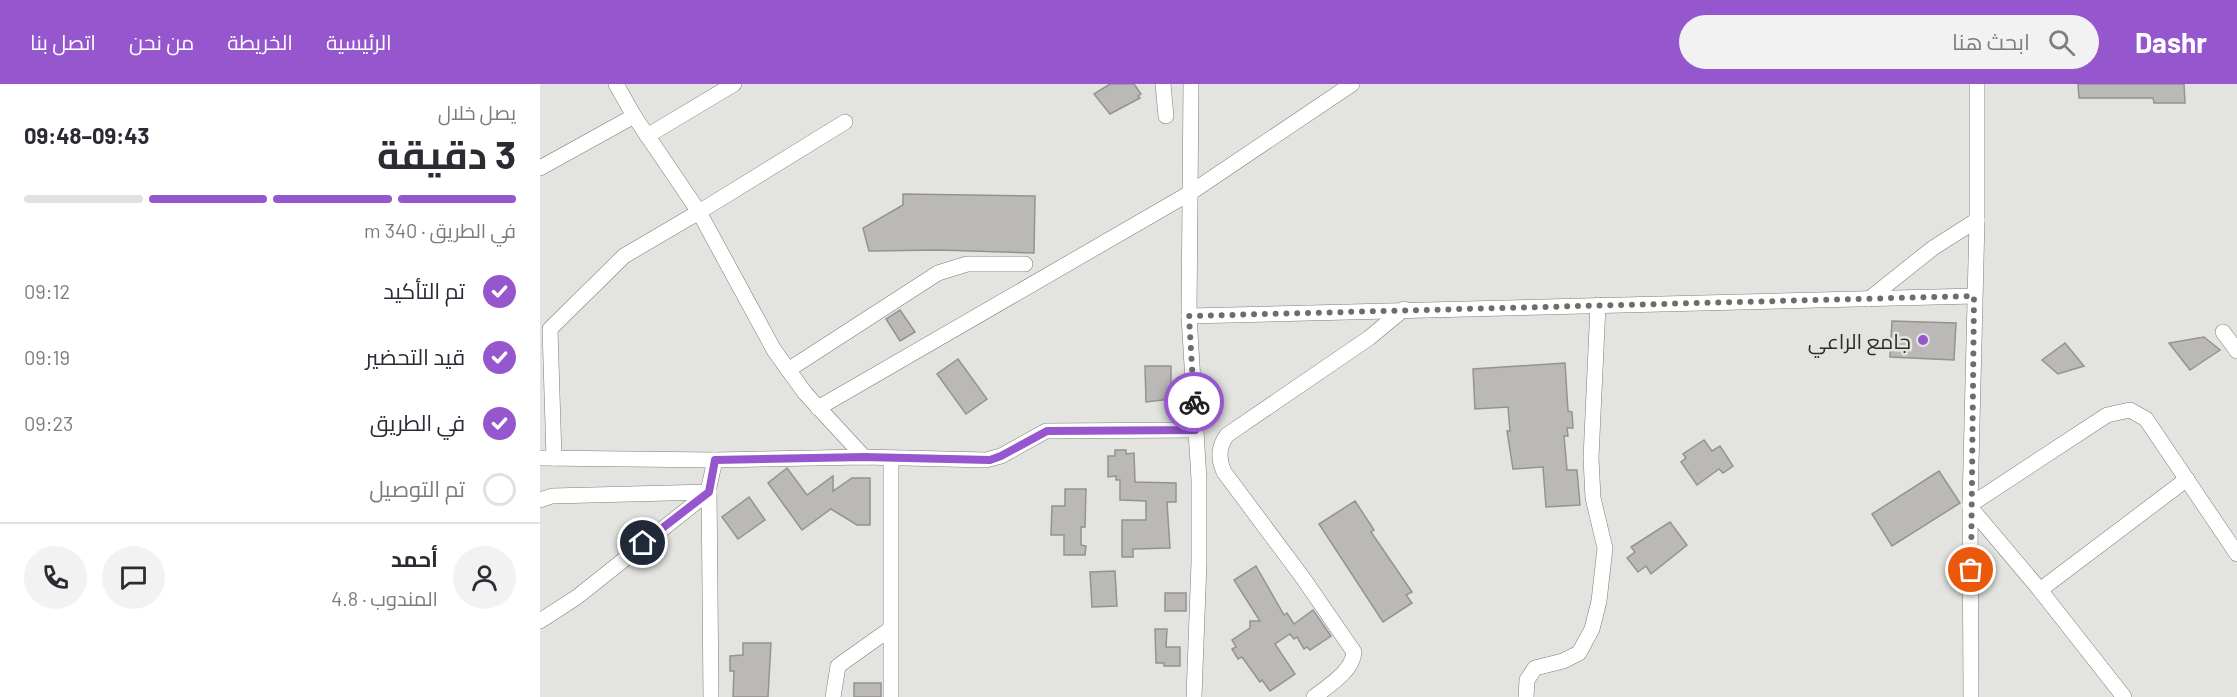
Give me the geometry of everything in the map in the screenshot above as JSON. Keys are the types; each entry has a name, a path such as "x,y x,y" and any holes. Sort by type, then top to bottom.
{"street":[{"path":"616,84 634,116 699,212 763,333 818,408 864,457"},
{"path":"647,136 734,84"},
{"path":"1163,84 1166,116"},
{"path":"1191,84 1189,316 1199,562 1194,697"},
{"path":"818,408 1190,193 1352,84"},
{"path":"1971,697 1970,506 1977,220 1977,84"},
{"path":"540,168 634,116"},
{"path":"845,122 699,212 624,255 550,329 547,458 715,460 864,457 990,460 1047,431 1195,430"},
{"path":"1869,299 1933,248 1977,220"},
{"path":"788,370 938,273 967,264 1025,264"},
{"path":"1189,316 1974,296"},
{"path":"1526,697 1527,680 1535,668 1574,657 1583,648 1599,601 1605,548 1593,498 1591,458 1598,305"},
{"path":"1314,697 1343,673 1354,658 1354,652 1303,578 1224,472 1220,463 1221,446 1227,435 1369,338 1404,309"},
{"path":"2223,333 2237,351"},
{"path":"1970,506 2106,415 2118,411 2138,412 2146,419 2237,554"},
{"path":"891,458 891,697"},
{"path":"711,697 709,492 715,460"},
{"path":"2040,590 2187,479"},
{"path":"540,500 552,496 709,492"},
{"path":"540,621 577,597 709,492"},
{"path":"1970,506 2124,697"},
{"path":"834,697 838,666 890,628"}],"building":[{"path":"1110,84 1134,84 1141,94 1138,96 1140,98 1110,114 1094,94"},
{"path":"2078,84 2184,84 2185,103 2154,103 2153,98 2079,98"},
{"path":"903,194 1035,196 1034,253 940,250 869,251 863,228 903,205"},
{"path":"900,310 915,332 900,341 886,319"},
{"name":"جامع الراعي","path":"1892,321 1956,323 1954,360 1890,357"},
{"path":"2204,337 2220,350 2190,370 2169,343"},
{"path":"2065,343 2084,366 2058,374 2042,360"},
{"path":"958,359 987,399 966,414 937,374"},
{"path":"1565,363 1568,411 1572,412 1573,428 1567,428 1568,436 1564,436 1567,470 1577,470 1580,505 1546,507 1543,467 1513,469 1507,431 1510,431 1508,407 1475,409 1473,369"},
{"path":"1145,366 1171,366 1171,399 1146,402"},
{"path":"1704,440 1712,451 1720,446 1733,466 1723,473 1719,469 1697,485 1681,462 1686,458 1683,454"},
{"path":"1115,450 1126,450 1126,454 1134,453 1135,482 1176,483 1176,502 1167,502 1170,548 1133,549 1133,557 1122,557 1122,520 1146,520 1146,501 1120,500 1120,480 1116,480 1116,476 1108,477 1108,456 1115,456"},
{"path":"787,468 807,495 833,476 833,491 852,478 870,478 870,525 857,525 831,509 802,530 768,483"},
{"path":"1939,471 1960,503 1892,546 1872,514"},
{"path":"1065,489 1086,489 1085,527 1081,527 1081,545 1086,546 1085,555 1064,555 1064,535 1051,535 1052,506 1065,506"},
{"path":"749,497 765,520 738,539 722,517"},
{"path":"1355,501 1374,530 1371,532 1412,592 1406,595 1412,603 1383,622 1319,524"},
{"path":"1670,522 1687,545 1651,574 1646,566 1638,572 1627,558 1635,552 1631,547"},
{"path":"1256,566 1284,615 1287,613 1294,624 1313,610 1331,636 1310,650 1307,647 1304,649 1297,637 1294,639 1290,634 1275,644 1295,674 1270,691 1262,680 1260,682 1242,657 1238,659 1232,649 1236,647 1232,640 1250,628 1250,621 1260,621 1234,580"},
{"path":"1115,571 1117,606 1092,607 1090,572"},
{"path":"1165,593 1186,593 1186,611 1165,611"},
{"path":"1155,629 1167,629 1166,647 1180,647 1180,666 1164,666 1164,663 1156,663"},
{"path":"743,643 771,643 768,697 733,697 734,671 730,671 730,656 743,655"},
{"path":"854,683 881,683 881,697 854,697"}],"way so far":[{"path":"1194,402 1189,316 1974,296 1971,570"}],"place":[{"name":"جامع الراعي","path":"1923,340"}],"route":[{"path":"643,543 709,492 710,475 715,460 864,457 990,460 1047,431 1195,430 1194,402"}]}
